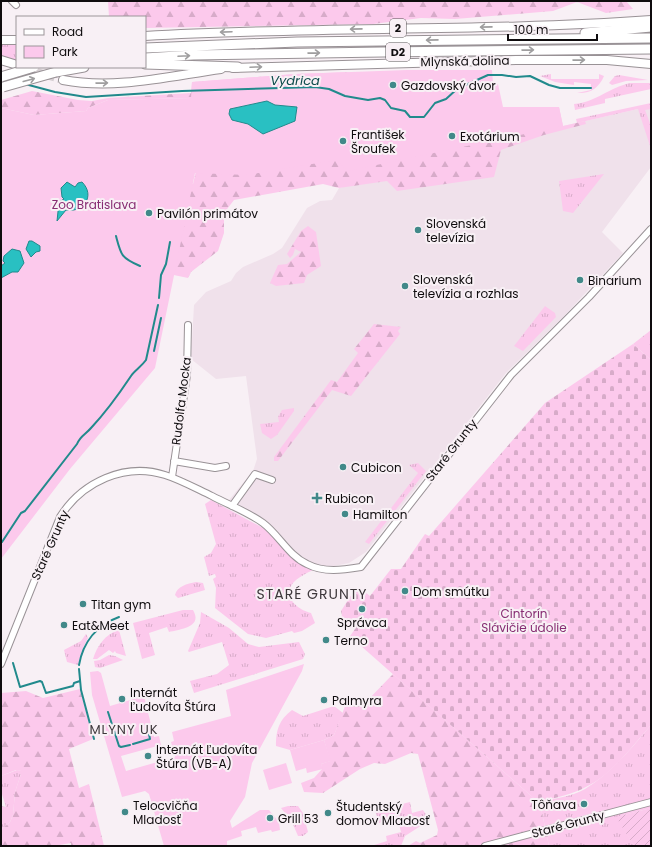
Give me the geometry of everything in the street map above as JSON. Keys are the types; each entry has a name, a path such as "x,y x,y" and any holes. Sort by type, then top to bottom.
{"highway":[{"path":"527,39 651,27"},
{"name":"D2","path":"146,48 297,42 651,38"},
{"name":"D2","path":"146,58 383,52 651,49"},
{"path":"146,64 238,67"},
{"path":"1,77 31,68"},
{"path":"2,87 56,72 78,68"}],"main road":[{"name":"2","path":"146,36 275,30 507,27 651,20"},
{"path":"1,40 16,40"},
{"path":"1,60 14,64"},
{"name":"Mlynská dolina","path":"63,80 88,83 134,81 238,67 439,61 600,60 651,64"}],"street":[{"name":"Staré Grunty","path":"1,664 60,517 70,502 93,484 117,474 150,471 172,477 265,524 295,555 307,564 330,570 361,567 511,375 589,297 651,229"},
{"name":"Rudolfa Mocka","path":"172,477 187,375 188,325"},
{"path":"174,460 215,468 226,466"},
{"path":"232,506 255,474 272,480"},
{"name":"Staré Grunty","path":"485,846 651,802"}],"shaded area":[{"name":"Slovenská televízia a rozhlas","path":"651,106 651,167 602,232 623,253 563,317 506,373 366,552 349,563 329,567 312,564 300,557 264,520 229,500 253,471 257,459 246,376 216,379 191,359 194,305 206,292 231,281 236,273 243,267 273,254 282,248 307,208 320,201 332,200 339,188 563,126"}],"green space":[{"path":"108,1 626,1 633,9 606,13 577,2 553,11 455,19 421,18 373,24 146,28 146,16 109,16"},
{"path":"1,44 16,45 16,61 1,56"},
{"name":"Zoo Bratislava","path":"407,70 492,70 493,83 498,84 503,107 559,107 563,126 348,171 336,160 247,175 195,173 155,368 70,469 1,559 1,108 34,115 86,111 88,108 108,100 191,98 192,82 296,74"},
{"path":"351,72 191,98 108,100 88,108 86,111 34,115 1,108 1,100 32,91 78,100 92,101 108,98 191,93 192,82 296,74"},
{"path":"551,74 551,79 599,79 599,74 604,76 600,84 594,89 590,91 582,93 577,93 591,90 591,84 574,82 574,85 555,82 540,76"},
{"path":"619,75 648,80 626,81 612,85 609,83 615,76"},
{"path":"631,83 651,83 651,89 605,99 605,103 575,110 574,104 596,98 623,85"},
{"path":"651,103 651,109 645,110 651,126 651,149 638,109 577,123 576,119"},
{"path":"559,107 563,126 585,121 586,124 544,135 501,150 494,177 397,191 387,181 339,188 323,184 234,200 224,213 224,233 218,251 191,272 188,278 169,274 187,184 193,184 196,171 504,108"},
{"path":"604,174 573,213 563,211 559,181"},
{"path":"308,226 316,232 321,266 307,275 304,283 276,286 270,283 278,265 287,264 301,252 295,249 290,258 287,254 301,231"},
{"path":"545,306 555,313 556,317 523,351 514,346"},
{"path":"374,324 401,327 398,331 400,334 351,396 332,390 278,461 274,461 274,457 331,380 337,382 358,353 354,349"},
{"path":"651,330 651,360 633,344"},
{"name":"Cintorín Slávičie údolie","path":"633,344 651,360 651,725 614,766 590,785 575,792 537,801 361,646 348,639 355,629 340,619 342,615 341,611 355,589 360,588 370,596 391,569 401,569 425,534 429,536 545,403"},
{"path":"294,408 294,411 277,435 271,439 262,433 260,424 279,422 278,417 282,410"},
{"path":"418,463 426,471 369,544 365,542 418,473 409,465"},
{"path":"211,500 265,529 297,562 313,570 295,581 290,588 289,593 290,598 297,606 311,613 315,623 302,631 294,633 292,631 266,638 248,634 215,608 216,588 213,579 216,577 215,574 209,576 204,557 211,553 216,544 205,504"},
{"path":"196,582 203,583 205,590 178,598 175,595 180,587"},
{"path":"183,610 193,610 195,620 193,624 185,628 169,632 167,627 149,633 155,655 142,659 133,623"},
{"path":"201,612 229,628 248,644 259,647 299,642 305,654 303,659 194,693 190,681 217,674 229,665 222,642 189,652 188,651 200,623"},
{"path":"119,630 126,656 116,653 115,651 113,653 109,650 97,659 93,659 102,641 110,634"},
{"path":"86,634 88,638 82,650 78,665 67,662 64,650 81,641"},
{"path":"109,655 123,660 100,668 95,667 94,661 100,660"},
{"path":"304,664 302,671 252,763 245,797 230,821 232,828 260,810 269,810 279,822 280,830 272,832 271,830 258,833 256,827 241,831 242,836 227,841 227,846 164,846 149,794 145,791 122,797 92,695 90,672 98,671 101,673 110,706 144,696 154,737 159,736 161,745 121,756 126,771 175,757 171,742 174,741 172,732 231,716 226,690"},
{"path":"393,674 537,801 542,813 549,846 408,846 416,841 420,843 437,835 438,830 418,754 411,753 385,764 374,763 360,769 323,793 304,792 301,783 314,778 322,769 321,764 330,761 324,740 334,735 349,696 365,703"},
{"path":"80,689 93,739 69,749 79,788 89,784 104,846 71,846 71,843 54,846 1,846 1,830 10,822 13,815 15,792 21,771 16,770 1,776 1,693 26,691 43,698"},
{"path":"334,706 343,713 334,735 324,740 290,750 276,746 279,726 292,710 303,716"},
{"path":"651,725 651,808 617,817 634,846 549,846 542,813 537,801 568,796 580,792 594,783 628,752"},
{"path":"324,740 331,761 321,764 323,769 307,773 306,768 296,771 290,750"},
{"path":"286,763 292,783 269,790 263,770"},
{"path":"17,770 21,771 21,774 15,792 13,815 10,822 1,830 1,806 6,807 1,791 1,776"},
{"path":"410,802 412,813 423,810 430,820 405,836 401,846 371,846 387,841 386,836 401,832 398,821 392,822 391,819 379,823 374,807 385,804 386,808"},
{"path":"298,806 303,813 308,832 303,836 298,836 292,822 281,808"},
{"path":"651,808 651,846 634,846 616,817"}],"water":[{"path":"267,101 275,105 297,107 295,121 263,134 248,124 232,120 229,114 230,109"},
{"path":"67,182 75,187 78,183 82,182 86,187 88,198 86,202 78,209 66,210 57,221 59,202 64,199 62,197 61,188"},
{"path":"29,241 32,241 40,246 40,251 36,252 31,257 26,249"},
{"path":"12,249 20,251 24,263 18,272 12,272 1,278 1,266 5,263 3,261 4,256"}],"waterway":[{"name":"Vydrica","path":"25,84 55,92 86,97 182,91 315,87 329,89 345,96 368,100 380,98 385,100 391,108 405,111 410,117 424,117 435,103 446,99 457,89 488,75 516,77 530,76 549,85 560,88 591,88"},
{"path":"116,236 119,248 125,258 140,266"},
{"path":"159,298 161,275 166,264 170,242"},
{"path":"2,542 21,513 25,511 80,439 102,416 133,374 146,360 158,305"},
{"path":"154,351 161,318"},
{"path":"79,665 84,649 92,635 111,620 119,617"},
{"path":"13,663 20,687 40,681 42,682 46,693 73,686 74,683 80,681"},
{"path":"79,669 81,690 94,739"},
{"path":"108,712 119,746 130,745"},
{"path":"133,744 150,739 149,734"}],"tunnel":[{"path":"24,68 63,80"}],"place":[{"name":"Gazdovský dvor","path":"393,85"},
{"name":"Exotárium","path":"452,136"},
{"name":"František Šroufek","path":"343,141"},
{"name":"Pavilón primátov","path":"149,213"},
{"name":"Slovenská televízia","path":"418,230"},
{"name":"Binarium","path":"580,280"},
{"name":"Slovenská televízia a rozhlas","path":"405,286"},
{"name":"Cubicon","path":"343,467"},
{"name":"Rubicon","path":"317,498"},
{"name":"Hamilton","path":"345,514"},
{"name":"Dom smútku","path":"405,591"},
{"name":"Titan gym","path":"83,604"},
{"name":"Správca","path":"362,609"},
{"name":"Eat&Meet","path":"64,625"},
{"name":"Terno","path":"326,640"},
{"name":"Internát Ľudovíta Štúra","path":"122,699"},
{"name":"Palmyra","path":"324,700"},
{"name":"Internát Ľudovíta Štúra (VB-A)","path":"148,756"},
{"name":"Tôňava","path":"584,804"},
{"name":"Telocvičňa Mladosť","path":"125,812"},
{"name":"Študentský domov Mladosť","path":"328,813"},
{"name":"Grill 53","path":"270,818"}],"district":[{"name":"STARÉ GRUNTY","path":"312,594"},
{"name":"MLYNY UK","path":"124,729"}]}
